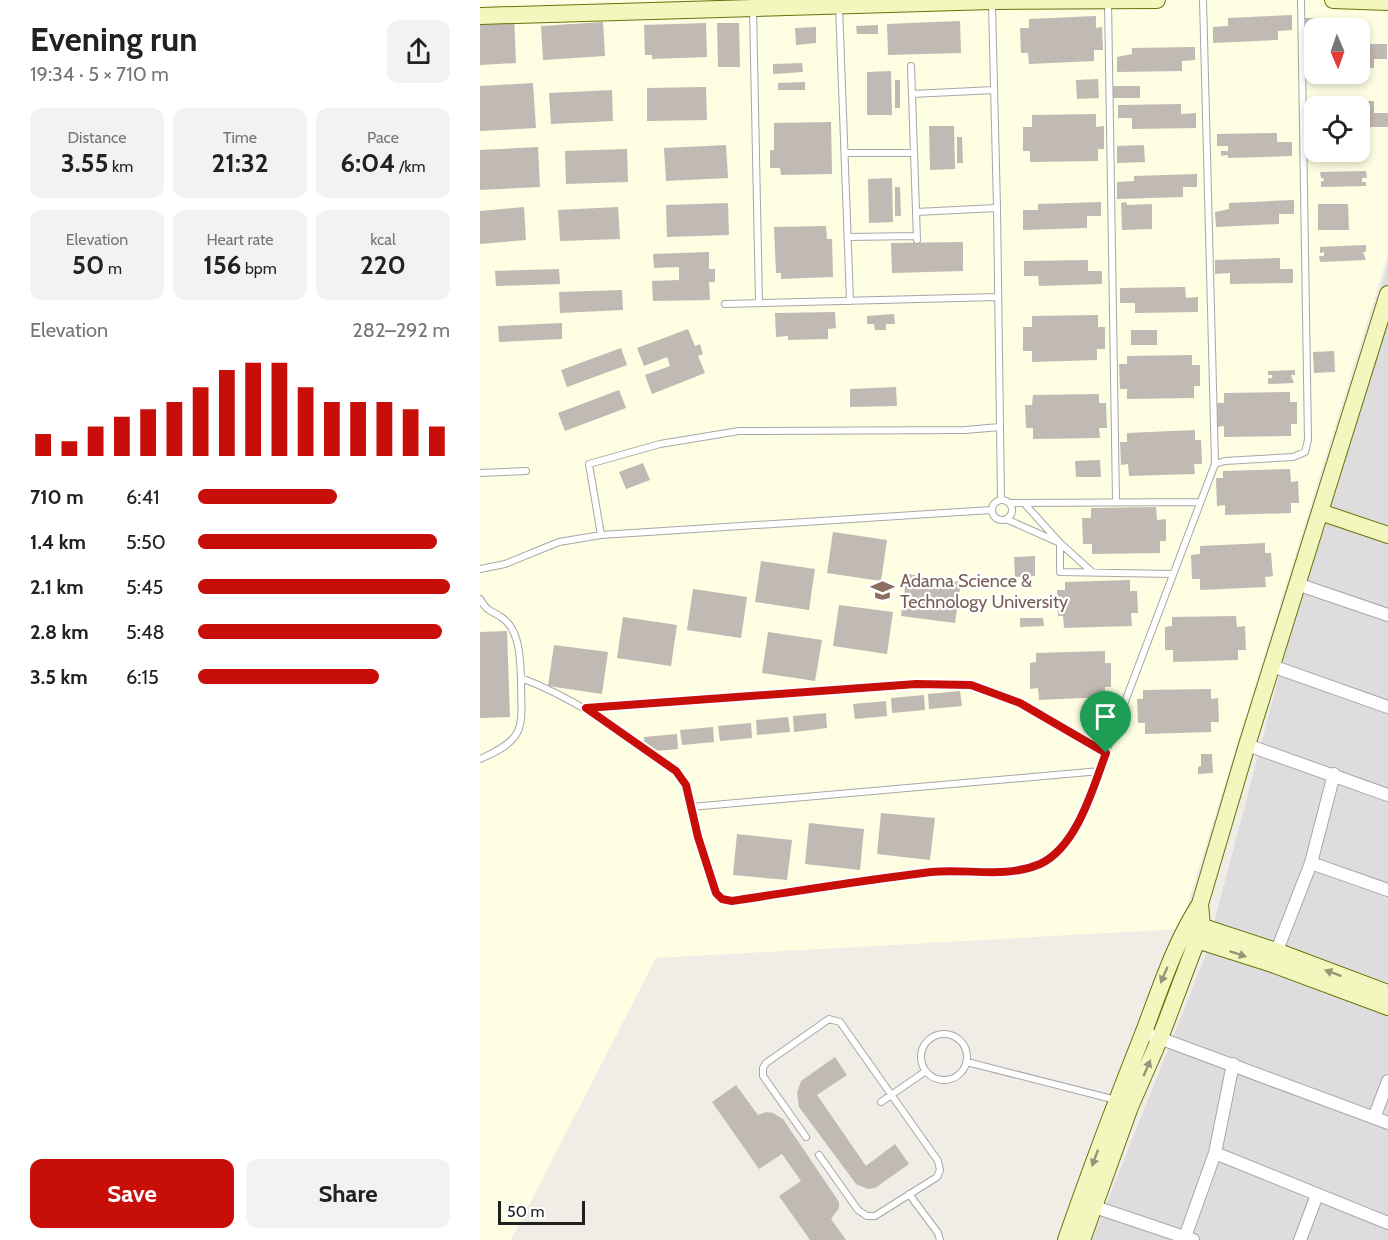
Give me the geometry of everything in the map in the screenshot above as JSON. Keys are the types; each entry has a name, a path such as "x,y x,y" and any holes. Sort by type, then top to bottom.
{"street":[{"path":"480,16 715,4 753,8 992,0 1157,0"},
{"path":"1333,0 1388,2"},
{"path":"1123,1104 1160,1038 1247,745 1388,294"},
{"path":"1320,512 1388,535"},
{"path":"1297,584 1388,615"},
{"path":"1272,666 1388,707"},
{"path":"1247,745 1388,795"},
{"path":"1274,958 1311,863 1334,774"},
{"path":"1311,863 1388,890"},
{"path":"1192,931 1388,993"},
{"path":"1066,1240 1087,1204 1123,1104 1143,1032 1164,975 1192,931"},
{"path":"1274,958 1388,1007"},
{"path":"1143,1032 1388,1123"},
{"path":"1087,1204 1189,1238 1215,1153 1233,1064"},
{"path":"1374,1118 1388,1081"},
{"path":"1215,1153 1388,1223"},
{"path":"1300,1240 1317,1195"},
{"path":"1082,1240 1087,1204"}],"lane":[{"path":"992,0 1001,499"},
{"path":"1108,0 1116,501"},
{"path":"521,678 586,708 676,771 686,785 716,893 722,899 732,901 934,872 1007,872 1040,863 1062,847 1078,823 1100,771 1215,464 1203,0"},
{"path":"1215,464 1293,457 1305,452 1308,440 1301,0"},
{"path":"831,4 844,153 850,301"},
{"path":"753,8 759,303"},
{"path":"848,237 917,238 911,66"},
{"path":"912,94 994,90"},
{"path":"844,153 914,153"},
{"path":"916,212 997,208"},
{"path":"725,304 998,297"},
{"path":"601,536 589,464 660,444 739,431 957,430 1000,427"},
{"path":"480,473 526,471"},
{"path":"1001,499 1010,504 1116,501 1200,502"},
{"path":"1001,499 994,502 991,510 994,517 1006,519 1060,543"},
{"path":"1024,503 1060,543 1092,571"},
{"path":"1006,519 1011,513 1010,504"},
{"path":"480,569 505,564 559,542 601,536 991,510"},
{"path":"1060,543 1060,572 1173,574"},
{"path":"480,599 488,611 503,618 513,631 519,648 521,678 521,723 517,736 508,746 480,759"},
{"path":"586,708 916,684 971,685 1020,703 1106,753"},
{"path":"691,807 1100,771"},
{"path":"806,1137 763,1076 763,1068 766,1063 829,1019 840,1022 938,1161 940,1170 937,1177 875,1216 867,1216 858,1210 819,1155"},
{"path":"939,1034 958,1038 966,1049 967,1062 961,1073 949,1080 936,1079 926,1071 921,1059 924,1046 933,1036 939,1034"},
{"path":"967,1062 1123,1104"},
{"path":"881,1102 926,1071"},
{"path":"909,1194 938,1233 940,1240"}],"shaded area":[{"name":"Adama Science & Technology University","path":"480,0 1388,0 1388,254 1180,929 656,958 511,1240 480,1240"},
{"path":"1388,262 1388,1240 1092,1240 1205,957"}],"building":[{"path":"514,15 516,63 480,65 480,17"},
{"path":"1292,15 1292,30 1278,31 1278,40 1213,43 1213,27 1228,26 1228,18"},
{"path":"1096,16 1096,28 1102,27 1103,50 1094,50 1094,61 1029,64 1028,53 1021,53 1020,28 1029,28 1029,19"},
{"path":"960,21 961,53 888,55 887,24"},
{"path":"603,22 605,56 543,60 541,26"},
{"path":"706,23 707,57 652,59 652,55 645,55 644,25"},
{"path":"717,23 739,23 740,67 718,67"},
{"path":"878,25 878,34 857,34 856,26"},
{"path":"816,27 816,43 796,45 795,28"},
{"path":"1370,44 1387,44 1387,59 1374,59 1374,68 1370,68"},
{"path":"1195,47 1195,60 1182,61 1182,71 1117,72 1117,57 1132,54 1132,48"},
{"path":"802,63 803,72 773,74 773,64"},
{"path":"891,71 892,115 867,115 867,72"},
{"path":"1098,79 1099,98 1077,99 1076,80"},
{"path":"895,80 900,80 900,108 895,108"},
{"path":"805,82 805,90 778,90 778,83"},
{"path":"533,83 536,128 480,131 480,86"},
{"path":"1113,86 1140,86 1140,98 1113,98"},
{"path":"706,87 707,120 647,121 647,88"},
{"path":"612,90 613,121 551,124 549,93"},
{"path":"1370,101 1374,101 1374,113 1388,113 1388,127 1370,127"},
{"path":"1181,104 1181,114 1196,113 1196,128 1132,129 1132,118 1118,118 1118,105"},
{"path":"1096,114 1096,127 1104,126 1104,149 1098,149 1098,161 1030,162 1030,151 1023,151 1023,127 1032,127 1032,115"},
{"path":"831,122 832,174 781,175 780,168 770,168 770,150 774,150 774,123"},
{"path":"929,126 954,126 955,169 930,170"},
{"path":"1277,133 1277,142 1292,142 1292,156 1228,158 1228,155 1221,156 1221,151 1228,151 1228,146 1217,146 1217,134"},
{"path":"957,137 962,137 963,163 957,163"},
{"path":"726,145 728,178 666,181 664,148"},
{"path":"1144,145 1145,162 1117,163 1117,146"},
{"path":"538,147 540,187 480,190 480,150"},
{"path":"627,149 628,182 566,184 565,151"},
{"path":"1366,171 1367,178 1362,178 1362,182 1366,182 1366,186 1321,187 1321,181 1324,181 1320,172"},
{"path":"1197,174 1197,187 1183,187 1183,197 1117,199 1117,182 1134,181 1134,176"},
{"path":"892,178 893,222 869,223 868,179"},
{"path":"895,187 900,187 901,216 895,216"},
{"path":"1294,200 1294,214 1279,214 1279,224 1216,227 1215,212 1229,209 1229,203"},
{"path":"1101,202 1101,216 1087,216 1087,228 1023,230 1023,210 1038,210 1038,204"},
{"path":"1126,202 1127,205 1152,204 1152,229 1122,230 1121,203"},
{"path":"728,203 729,235 667,237 666,205"},
{"path":"1318,204 1348,204 1349,230 1318,230"},
{"path":"524,207 526,240 480,244 480,211"},
{"path":"618,207 620,239 560,241 558,210"},
{"path":"826,226 827,239 832,239 833,277 781,279 781,273 776,273 774,227"},
{"path":"963,242 963,271 892,273 891,243"},
{"path":"1366,245 1366,252 1363,252 1366,260 1320,262 1319,256 1324,256 1324,252 1320,253 1320,247"},
{"path":"709,252 709,269 715,269 715,282 709,282 710,300 653,301 652,281 679,280 679,267 654,268 653,254"},
{"path":"1280,258 1280,269 1293,269 1293,283 1230,284 1230,273 1215,274 1215,260"},
{"path":"1088,260 1088,271 1102,271 1102,284 1039,286 1038,276 1024,276 1024,261"},
{"path":"559,269 560,284 496,286 495,271"},
{"path":"1185,287 1186,298 1198,297 1198,312 1135,313 1135,303 1120,303 1120,288"},
{"path":"622,290 623,310 560,313 559,292"},
{"path":"835,312 836,328 828,329 828,339 788,340 788,336 776,337 775,313"},
{"path":"894,314 895,324 886,324 886,330 875,330 874,324 867,324 867,316"},
{"path":"1098,315 1098,327 1105,327 1105,349 1097,349 1097,360 1032,362 1032,351 1023,351 1023,327 1032,327 1032,316"},
{"path":"562,323 562,339 499,342 498,326"},
{"path":"688,329 695,346 700,344 703,354 698,356 705,373 652,394 645,375 670,366 667,357 644,366 637,348"},
{"path":"1131,330 1157,330 1157,345 1131,345"},
{"path":"621,348 627,365 567,387 561,370"},
{"path":"1334,351 1335,372 1314,373 1313,352"},
{"path":"1192,355 1192,365 1200,365 1200,386 1194,386 1194,398 1127,399 1127,389 1120,389 1119,364 1127,364 1127,356"},
{"path":"1295,370 1295,375 1291,375 1294,383 1268,384 1268,378 1272,378 1272,375 1268,375 1268,371"},
{"path":"896,387 897,406 850,407 850,389"},
{"path":"619,390 626,408 565,431 558,413"},
{"path":"1290,392 1290,402 1297,402 1297,424 1291,424 1291,436 1224,437 1224,426 1217,427 1217,403 1224,403 1224,393"},
{"path":"1099,394 1099,403 1106,403 1107,428 1099,428 1100,438 1033,439 1033,428 1026,428 1025,405 1032,405 1033,395"},
{"path":"1195,430 1195,440 1201,440 1202,464 1194,464 1195,474 1129,476 1128,464 1121,465 1120,442 1127,442 1127,433"},
{"path":"1100,460 1101,477 1076,477 1075,461"},
{"path":"643,463 650,480 626,489 619,472"},
{"path":"1290,469 1291,482 1298,481 1299,503 1291,503 1291,513 1225,515 1225,505 1217,506 1216,478 1223,478 1223,471"},
{"path":"1156,507 1157,520 1166,519 1166,541 1160,541 1160,553 1092,554 1092,544 1083,544 1082,518 1091,518 1091,508"},
{"path":"833,532 887,540 881,581 827,573"},
{"path":"1265,543 1265,553 1271,553 1273,576 1265,577 1266,587 1200,590 1200,579 1192,579 1191,555 1200,554 1200,546"},
{"path":"1035,556 1035,576 1015,577 1014,557"},
{"path":"761,561 815,569 809,610 755,602"},
{"path":"907,574 961,582 955,623 901,616"},
{"path":"1130,580 1130,591 1137,591 1138,613 1131,613 1132,626 1064,628 1063,616 1058,616 1057,590 1065,590 1065,582"},
{"path":"693,589 747,597 741,638 687,630"},
{"path":"839,605 893,612 887,654 833,646"},
{"path":"1236,616 1237,627 1245,626 1246,650 1238,650 1238,660 1173,662 1173,650 1165,650 1165,627 1172,626 1172,617"},
{"path":"623,617 677,625 671,666 617,658"},
{"path":"1020,618 1043,618 1044,626 1020,627"},
{"path":"507,631 510,717 480,718 480,632"},
{"path":"768,632 822,640 815,681 762,673"},
{"path":"554,645 608,652 602,694 548,686"},
{"path":"1105,651 1105,663 1111,663 1111,687 1105,687 1105,697 1039,700 1038,688 1030,689 1030,663 1036,662 1036,653"},
{"path":"1211,689 1211,699 1218,698 1219,722 1211,722 1211,732 1145,734 1145,723 1138,723 1137,699 1143,699 1143,690"},
{"path":"960,691 962,706 929,709 928,694"},
{"path":"924,695 925,710 892,713 891,698"},
{"path":"886,701 887,716 855,719 853,704"},
{"path":"826,713 827,728 794,732 793,716"},
{"path":"788,717 790,732 757,735 756,720"},
{"path":"751,723 752,738 720,741 718,726"},
{"path":"713,727 714,742 682,745 680,730"},
{"path":"677,734 678,749 645,752 644,737"},
{"path":"1201,754 1212,754 1213,773 1198,774"},
{"path":"881,813 935,818 930,860 877,854"},
{"path":"809,823 864,829 860,870 805,864"},
{"path":"737,834 792,840 787,880 733,875"},
{"path":"835,1057 847,1075 817,1095 866,1166 895,1144 909,1164 875,1188 868,1189 856,1184 799,1107 797,1093 801,1081"},
{"path":"736,1085 758,1115 766,1112 773,1113 783,1119 839,1202 839,1208 831,1219 846,1240 810,1240 779,1196 801,1181 782,1154 759,1169 712,1102"}],"place":[{"name":"Adama Science & Technology University","path":"882,591"}],"route":[{"path":"916,684 971,685 1020,703 1106,753 1078,823 1062,847 1040,863 1007,872 934,872 732,901 722,899 716,893 698,837 686,785 676,771 586,708 916,684"}]}
